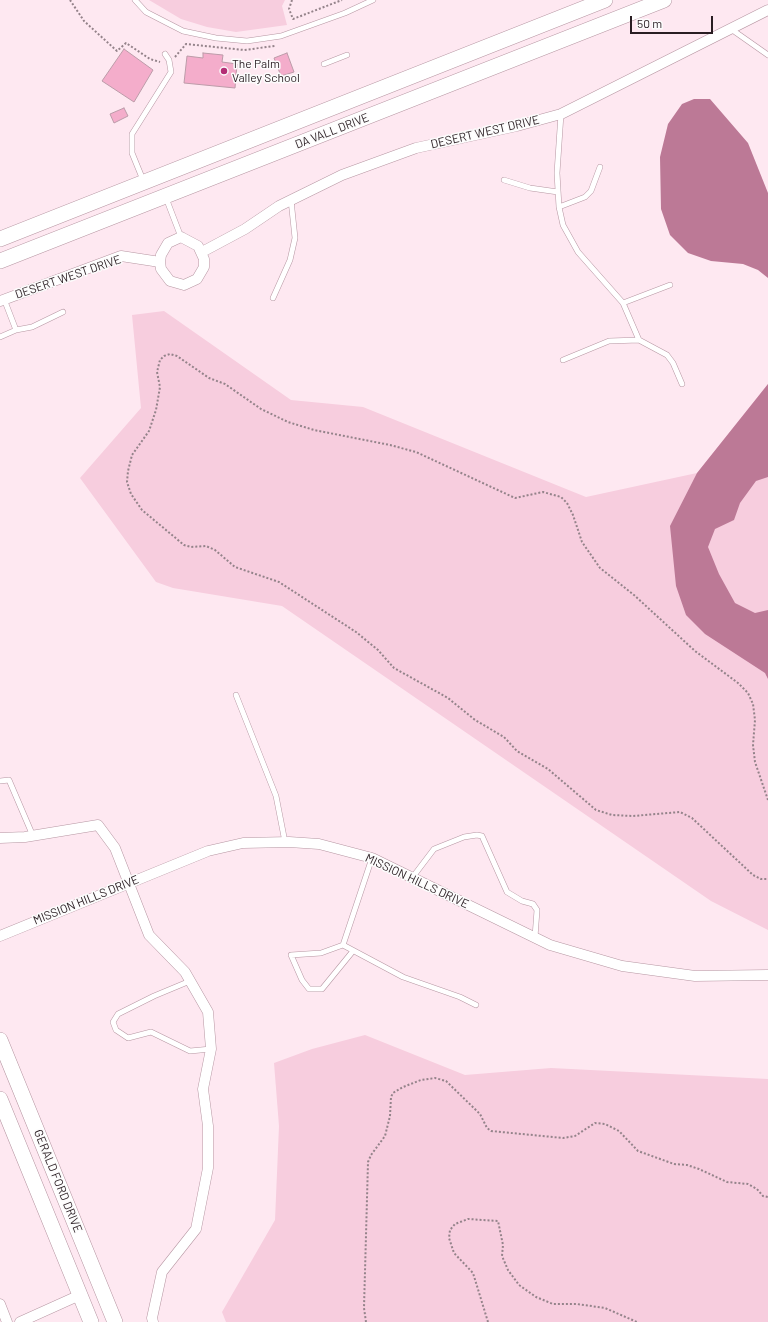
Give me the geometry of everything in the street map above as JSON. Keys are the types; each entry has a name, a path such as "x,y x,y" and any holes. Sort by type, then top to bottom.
{"main road":[{"name":"DA VALL DRIVE","path":"0,239 605,0"},
{"name":"DA VALL DRIVE","path":"0,261 664,0"},
{"name":"GERALD FORD DRIVE","path":"0,1040 116,1322"},
{"name":"GERALD FORD DRIVE","path":"0,1099 91,1322"}],"street":[{"name":"DESERT WEST DRIVE","path":"202,252 245,229 291,200 342,175 416,148 517,126 561,114 768,10"},
{"path":"181,237 198,246 202,252 204,267 202,273 197,279 184,284 176,284 164,276 160,262 161,255 168,243 181,237"},
{"name":"DESERT WEST DRIVE","path":"2,300 121,256 160,262"},
{"path":"0,838 33,836 98,824 115,848 149,935 185,972 208,1012 211,1049 203,1089 208,1126 208,1168 196,1229 162,1272 152,1318 153,1322"},
{"name":"MISSION HILLS DRIVE","path":"0,936 208,851 242,843 285,842 319,844 372,858 550,945 622,966 695,976 768,975"},
{"path":"20,1322 80,1295"},
{"path":"0,1304 7,1322"}],"lane":[{"path":"135,0 146,12 183,32 216,38 247,41 281,36 345,14 373,0"},
{"path":"730,28 768,55"},
{"path":"144,182 132,154 132,134 171,72 169,60 165,54"},
{"path":"324,64 347,55"},
{"path":"561,114 558,192 559,207 563,225 578,252 623,303 639,340"},
{"path":"559,207 585,197 591,191 600,167"},
{"path":"504,180 530,188 558,192"},
{"path":"165,196 181,237"},
{"path":"273,298 290,260 295,238 291,200"},
{"path":"623,303 670,285"},
{"path":"2,300 16,330"},
{"path":"0,337 16,330 32,327 63,312"},
{"path":"563,360 609,341 639,340 667,355 674,363 682,384"},
{"path":"236,695 276,796 285,842"},
{"path":"0,781 9,780 33,836"},
{"path":"412,878 434,849 464,838 477,835 482,836 507,892 522,901 533,904 536,910 535,937"},
{"path":"353,951 322,989 309,989 302,980 291,955 321,954 343,945 372,858"},
{"path":"343,945 404,977 476,1004"},
{"path":"190,981 154,996 118,1014 113,1022 116,1030 128,1038 151,1032 190,1051 211,1049"}],"path":[{"path":"70,0 84,21 117,52 126,43 157,62 173,59 186,44 244,50 279,45"},
{"path":"292,0 290,9 293,18 342,0"},
{"path":"768,800 755,762 753,745 755,720 753,704 748,693 738,683 695,650 634,595 600,568 582,542 567,502 561,497 543,492 515,498 416,452 390,445 314,430 288,422 261,409 225,384 209,378 177,356 170,354 164,356 160,360 157,372 160,387 156,410 149,431 132,455 128,471 127,482 131,494 142,510 184,545 191,547 206,546 215,550 235,567 279,582 337,620 370,643 394,668 448,698 475,720 504,737 517,751 548,769 596,810 612,815 634,816 680,812 692,818 753,875 761,879 768,879"},
{"path":"366,1322 364,1308 368,1162 371,1155 385,1136 390,1116 391,1097 393,1093 403,1087 422,1080 435,1078 446,1081 480,1114 487,1128 491,1131 563,1138 575,1136 595,1123 605,1124 619,1131 638,1151 674,1164 687,1165 699,1169 727,1182 748,1184 757,1189 763,1196 768,1197"},
{"path":"488,1322 475,1278 454,1253 449,1238 450,1230 455,1224 468,1219 498,1221 504,1263 519,1285 536,1297 553,1304 577,1304 605,1308 637,1322"}],"shaded area":[{"path":"149,0 285,0 282,6 287,25 236,32 207,27 181,19"},
{"path":"694,99 710,99 748,143 768,193 768,278 758,270 743,264 711,261 688,253 670,235 661,209 660,157 668,124 682,104"},
{"path":"164,311 291,400 363,407 586,497 697,473 768,384 768,930 711,901 282,606 173,588 156,582 80,478 141,408 132,315"},
{"path":"768,384 768,477 756,481 740,503 734,520 715,529 708,547 719,574 735,603 755,613 768,610 768,679 765,673 705,634 686,615 676,586 670,526 697,473"},
{"path":"365,1035 465,1075 551,1068 768,1079 768,1322 226,1322 222,1312 275,1220 279,1126 274,1063 312,1049"}],"building":[{"path":"124,49 153,70 134,102 102,81"},
{"path":"203,53 223,55 222,62 237,64 235,88 184,83 187,56 203,58"},
{"path":"287,53 294,72 281,76 274,58"},
{"path":"124,108 128,116 114,123 110,114"}],"place":[{"name":"The Palm Valley School","path":"224,71"}]}
